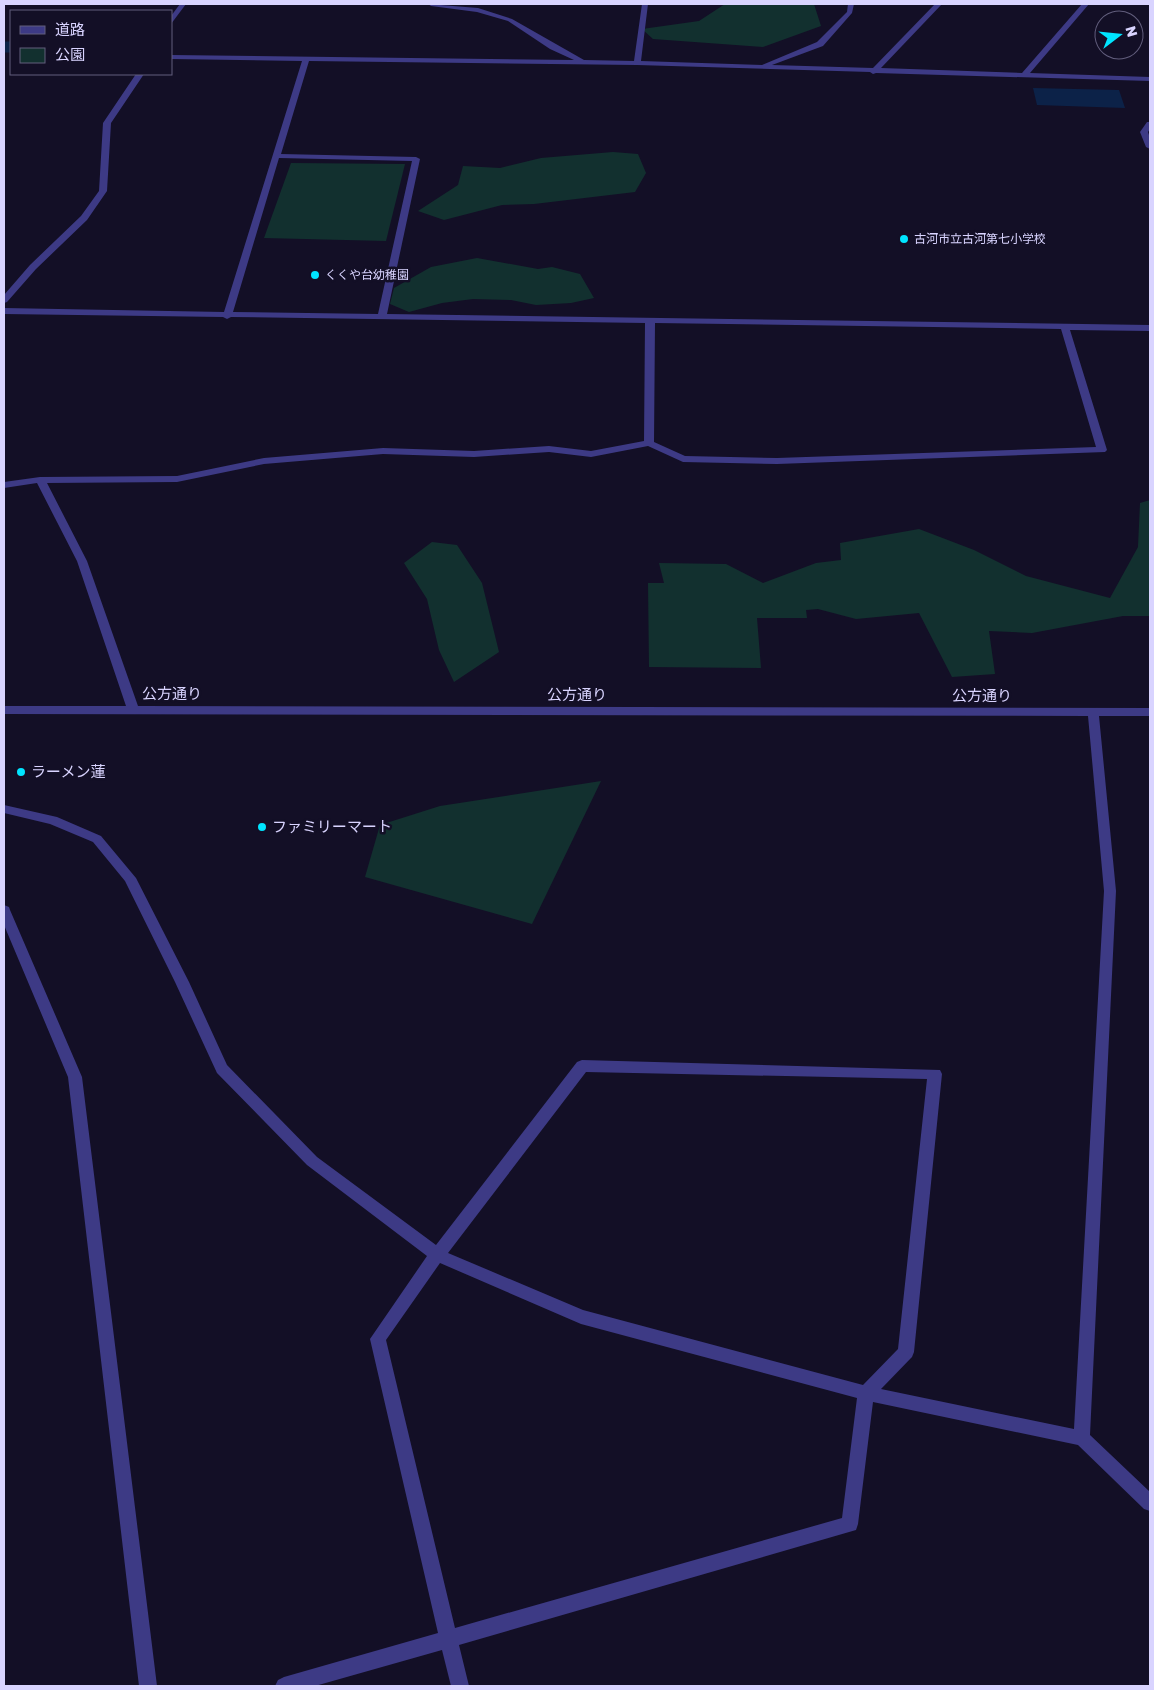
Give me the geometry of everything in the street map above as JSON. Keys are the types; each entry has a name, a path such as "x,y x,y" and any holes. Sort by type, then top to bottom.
{"street":[{"path":"172,20 183,4"},
{"path":"430,4 478,10 510,20 553,48 583,62"},
{"path":"637,63 645,4"},
{"path":"758,68 820,44 850,12 851,4"},
{"path":"873,72 939,4"},
{"path":"1023,76 1086,4"},
{"path":"172,57 637,63 873,72 1150,79"},
{"path":"227,316 306,59"},
{"path":"4,300 33,267 84,218 103,191 107,124 139,75"},
{"path":"1150,124 1144,132 1150,146"},
{"path":"276,156 416,159 382,318"},
{"path":"4,311 227,316 1150,328"},
{"path":"649,443 650,320"},
{"path":"4,485 40,480 177,479 264,461 382,451 474,454 549,449 592,454 649,443 683,459 768,461 1102,450 1065,327"},
{"path":"40,480 82,561 133,709"},
{"name":"公方通り","path":"4,710 1150,712"},
{"path":"1082,1438 1110,891 1093,711"},
{"path":"4,808 53,820 97,839 130,878 182,982 222,1069 312,1161 437,1254 581,1317 866,1393 1082,1438 1150,1503"},
{"path":"4,910 75,1077 148,1686"},
{"path":"284,1686 448,1638 850,1524 866,1393 906,1352 935,1074 582,1066 437,1254 378,1339 448,1638 460,1686"}],"green space":[{"path":"725,4 814,4 821,26 763,47 653,39 642,29 699,21"},
{"path":"613,152 638,154 646,173 635,192 534,204 502,205 444,220 418,211 458,185 463,166 500,168 541,158"},
{"path":"291,163 405,164 386,241 264,238"},
{"path":"477,258 538,269 552,267 580,274 594,298 571,303 536,305 511,300 473,299 442,303 409,312 390,304 394,288 431,267"},
{"path":"1150,500 1150,616 1123,616 1032,633 989,631 995,674 952,677 919,613 856,619 818,609 806,610 807,618 757,618 761,668 649,667 648,583 664,583 659,563 726,564 763,583 816,563 841,560 840,543 919,529 974,550 1026,576 1110,598 1138,547 1140,503"},
{"path":"432,542 457,545 482,583 499,652 454,682 439,650 427,599 404,563"},
{"path":"601,781 532,924 365,877 380,825 440,806"}],"water":[{"path":"1033,88 1119,90 1125,108 1037,105"}],"waterway":[{"path":"4,47 10,47"}],"place":[{"name":"古河市立古河第七小学校","path":"904,239"},
{"name":"くくや台幼稚園","path":"315,275"},
{"name":"ラーメン蓮","path":"21,772"},
{"name":"ファミリーマート","path":"262,827"}]}
